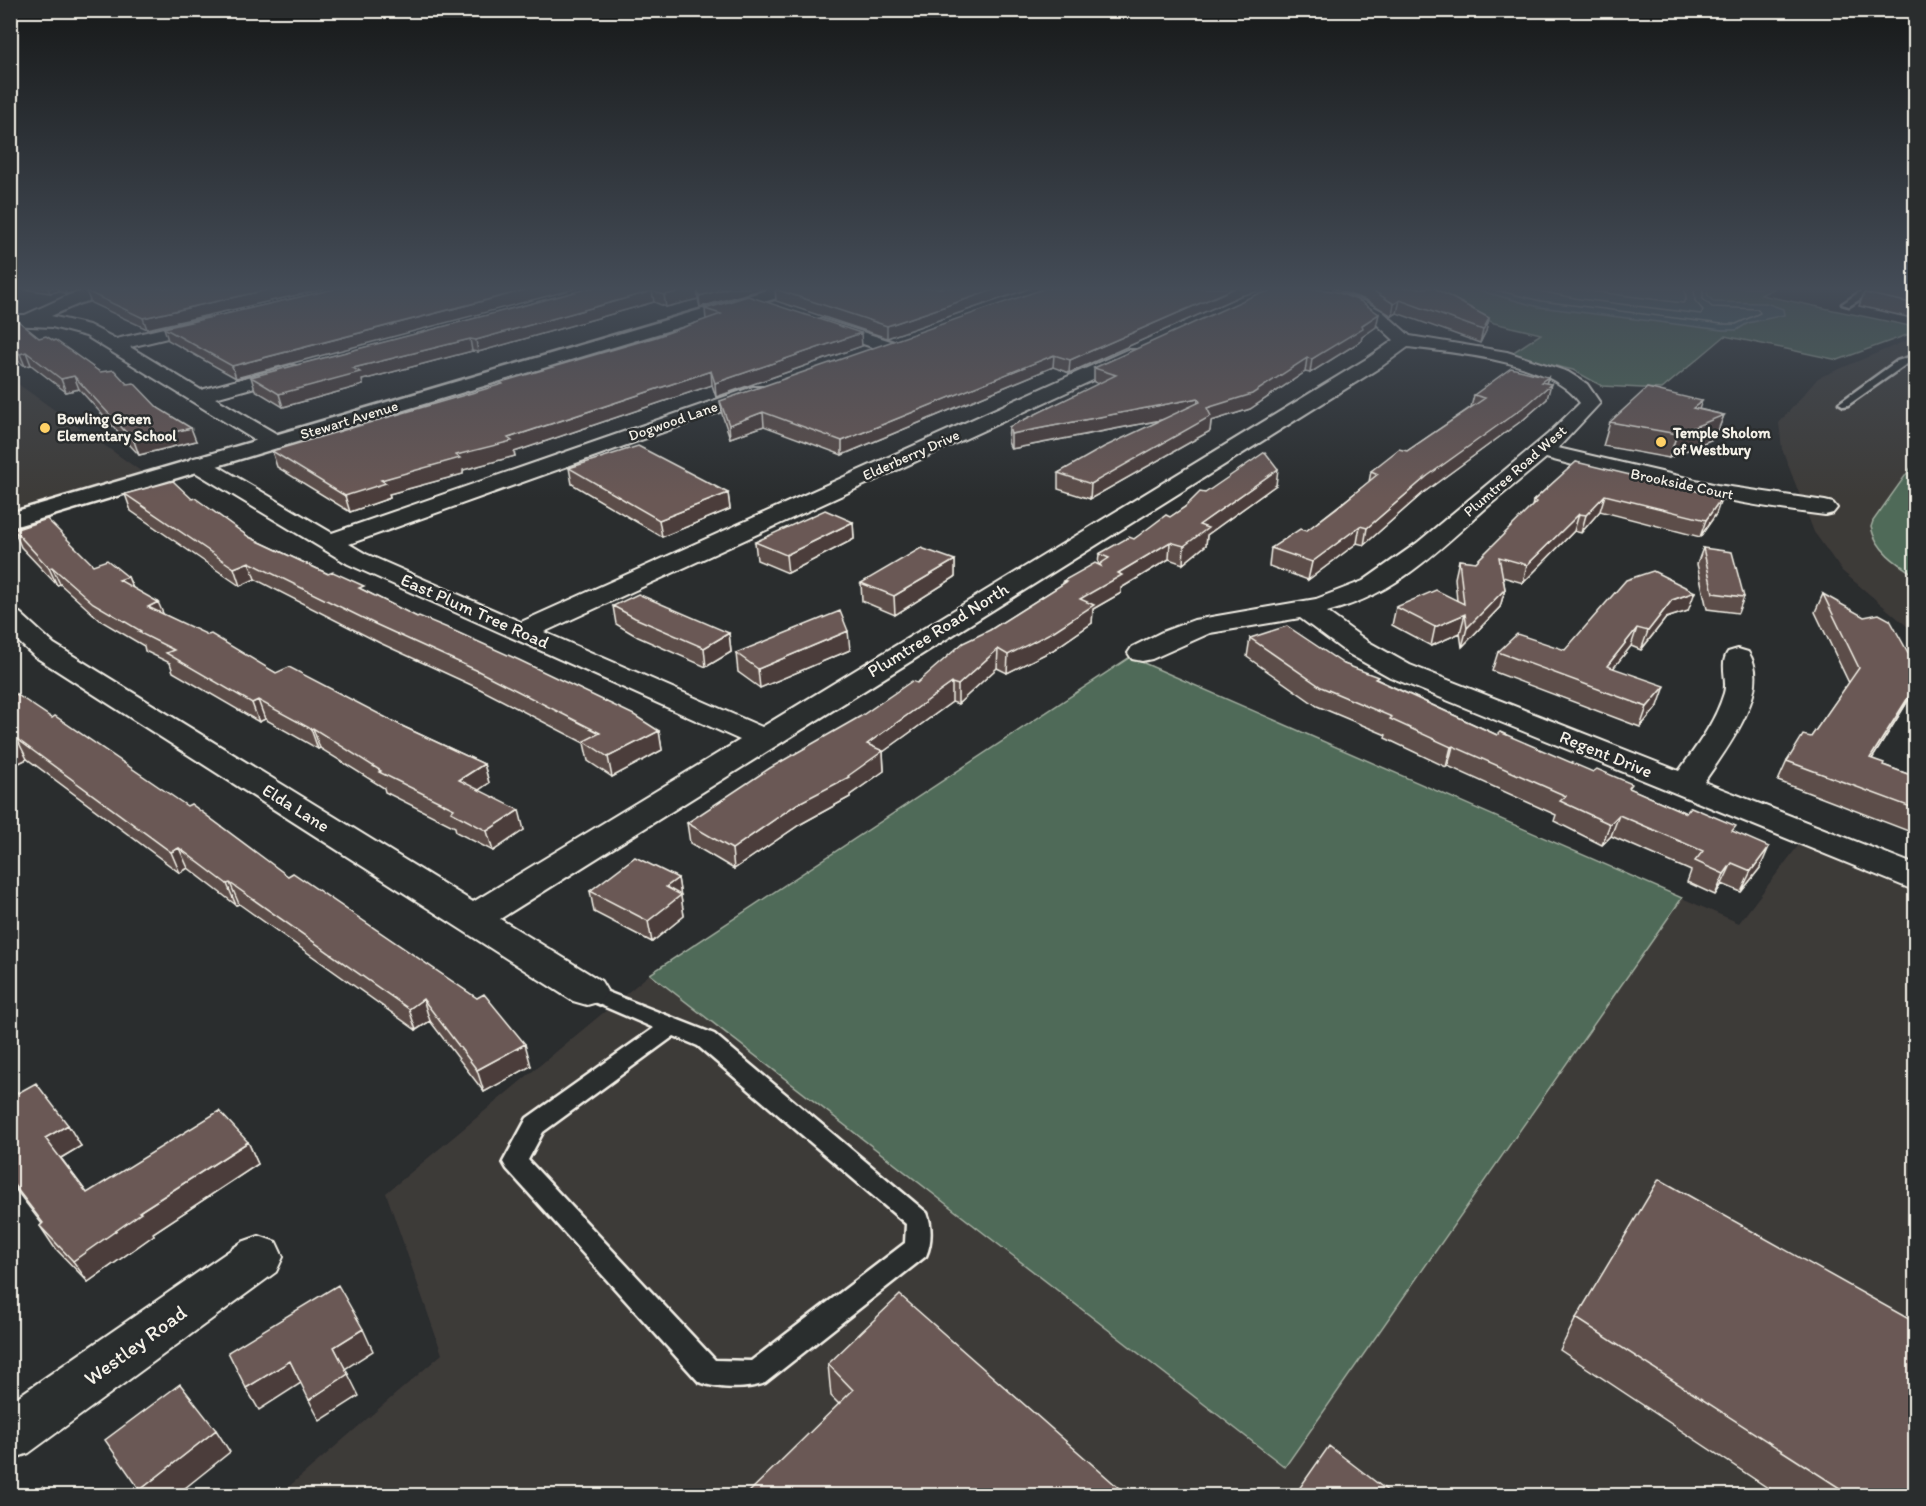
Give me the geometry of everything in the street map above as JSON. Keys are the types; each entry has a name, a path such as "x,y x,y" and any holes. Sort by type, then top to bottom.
{"street":[{"path":"136,358 274,442"},
{"name":"Stewart Avenue","path":"10,521 554,358"},
{"name":"Elderberry Drive","path":"523,631 1125,358"},
{"name":"Plumtree Road North","path":"472,919 1380,358"},
{"name":"Plumtree Road West","path":"1142,653 1166,640 1202,627 1306,610 1357,595 1394,573 1582,414 1590,403 1586,393 1570,380 1542,369 1498,358"},
{"path":"200,396 315,365"},
{"name":"Dogwood Lane","path":"328,543 775,385"},
{"name":"Brookside Court","path":"1540,450 1710,492 1774,503 1825,508"},
{"name":"East Plum Tree Road","path":"198,464 357,559 762,738"},
{"name":"Regent Drive","path":"1306,610 1357,646 1400,671 1916,879"},
{"name":"Elda Lane","path":"10,619 44,650 587,992"},
{"path":"1685,786 1726,726 1740,691 1738,658"},
{"name":"Westley Road","path":"13,1426 259,1257"}],"lane":[{"path":"1844,403 1901,363 1915,358"},
{"path":"587,992 706,1040 918,1220 917,1248 755,1374 709,1373 515,1162 535,1125 671,1027"}],"shaded area":[{"path":"1865,358 1915,358 1915,633 1842,571 1814,532 1782,449 1779,423 1818,378"},
{"name":"Bowling Green Elementary School","path":"11,379 149,477 11,518"},
{"path":"1130,657 1739,923 1801,842 1915,889 1915,1495 278,1496 442,1354 386,1193 650,974"}],"green space":[{"path":"1523,358 1699,358 1662,389 1602,386 1573,370"},
{"path":"1915,462 1915,575 1894,561 1882,549 1871,527"},
{"path":"1130,657 1682,898 1285,1467 650,974"}],"building":[{"path":"34,358 81,358 100,372 114,370 127,384 134,383 158,408 191,428 134,441 74,376 61,379"},
{"path":"218,358 262,358 232,366"},
{"path":"322,358 392,358 353,368 360,372 279,394 251,377"},
{"path":"583,358 787,358 715,383 711,371 508,438 512,441 456,455 460,458 381,480 386,483 345,496 272,451 503,384 501,382"},
{"path":"843,358 1046,358 842,441 763,412 729,425 720,401"},
{"path":"1115,358 1307,358 1252,394 1207,408 1211,416 1091,484 1058,473 1104,447 1200,402 1198,398 1011,434 1009,427 1116,375 1094,368"},
{"path":"1511,368 1548,377 1541,382 1551,384 1528,404 1426,477 1367,528 1360,526 1312,562 1271,548 1300,529 1306,531 1339,506 1378,474 1371,471 1399,449 1407,451 1485,398 1474,395"},
{"path":"1647,388 1702,401 1693,408 1724,415 1677,434 1610,422"},
{"path":"638,446 728,493 659,520 569,468"},
{"path":"1265,452 1278,469 1199,525 1208,528 1184,546 1170,542 1118,573 1122,575 1080,599 1094,605 1054,631 1008,655 998,649 958,685 952,683 867,744 883,751 849,777 797,804 732,849 687,823 770,768 861,716 912,681 917,683 963,643 990,630 1066,582 1063,581 1095,563 1101,566 1100,564 1109,558 1099,554 1129,537 1134,539 1166,515 1170,517 1185,507 1200,492 1205,493"},
{"path":"1576,462 1722,497 1706,520 1605,495 1586,515 1579,514 1527,565 1499,557 1505,589 1467,628 1465,614 1435,627 1396,607 1436,590 1464,604 1459,560 1476,562 1536,502 1533,501"},
{"path":"173,481 192,499 195,498 249,537 328,574 333,572 364,586 359,588 417,617 519,660 634,715 659,731 608,757 584,741 600,733 476,670 375,624 249,562 234,568 125,494"},
{"path":"825,510 853,522 786,555 755,542"},
{"path":"47,519 93,565 107,560 128,577 119,580 158,602 148,607 208,635 211,634 276,673 289,667 404,727 484,764 459,780 519,810 487,831 451,812 454,809 379,772 381,771 313,728 258,700 252,703 166,653 174,650 138,632 141,631 93,603 52,567 49,568 14,530"},
{"path":"921,548 955,560 894,596 861,583"},
{"path":"1703,548 1732,552 1744,597 1713,593"},
{"path":"1653,571 1695,592 1672,600 1648,631 1637,628 1607,666 1665,686 1647,707 1498,652 1517,634 1565,650 1626,580"},
{"path":"638,594 729,633 704,648 613,606"},
{"path":"1823,594 1864,617 1879,614 1890,620 1916,667 1916,685 1870,758 1916,777 1916,809 1787,761 1803,735 1811,737 1859,668"},
{"path":"840,611 848,631 758,669 736,653"},
{"path":"1287,626 1344,664 1378,677 1375,679 1497,735 1500,732 1593,772 1597,769 1632,784 1629,788 1686,813 1691,807 1736,826 1732,831 1769,847 1751,871 1732,863 1724,874 1695,861 1703,851 1619,815 1610,824 1560,801 1566,796 1451,747 1390,719 1392,717 1321,687 1250,638"},
{"path":"10,690 52,718 55,716 187,806 191,804 288,876 293,873 477,998 484,994 525,1044 477,1070 423,999 409,1009 230,883 227,884 179,848 171,852 17,739 10,742"},
{"path":"635,857 678,878 666,887 681,895 648,921 590,891"},
{"path":"36,1083 68,1125 45,1138 87,1193 219,1111 248,1142 139,1212 141,1213 73,1261 40,1226 43,1223 10,1180 10,1085 18,1093"},
{"path":"1659,1179 1916,1323 1916,1496 1852,1496 1576,1318"},
{"path":"338,1285 363,1329 334,1347 348,1374 309,1400 290,1361 246,1388 228,1352"},
{"path":"900,1295 1128,1496 745,1496 853,1390 828,1364"},
{"path":"180,1384 216,1430 140,1490 105,1440"},
{"path":"1329,1446 1394,1496 1294,1496"},
{"path":"42,1487 49,1496 33,1496"}],"place":[{"name":"Bowling Green Elementary School","path":"45,428"},
{"name":"Temple Sholom of Westbury","path":"1661,442"}]}
